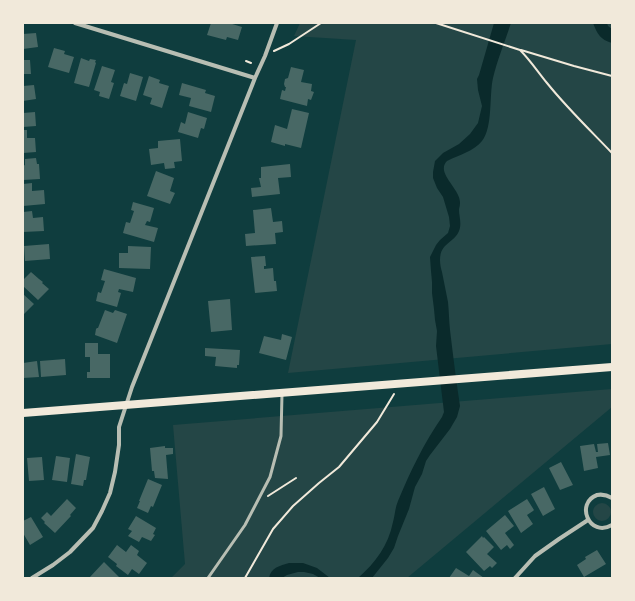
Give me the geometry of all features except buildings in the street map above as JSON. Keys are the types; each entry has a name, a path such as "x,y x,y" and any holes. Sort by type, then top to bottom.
{"main road":[{"path":"23,413 282,394 612,367"}],"street":[{"path":"75,23 255,78"},
{"path":"32,578 70,552 92,528 102,511 110,492 115,472 119,445 119,427 132,387 278,23"},
{"path":"612,498 604,495 594,497 590,500 586,510 588,520 597,527 603,528 612,525"},
{"path":"515,578 535,556 588,520"}],"lane":[{"path":"208,578 245,525 270,477 281,436 282,394"}],"path":[{"path":"273,52 289,44 321,23"},
{"path":"436,23 520,50 612,76"},
{"path":"520,50 574,114 612,153"},
{"path":"246,61 251,63"},
{"path":"245,578 273,529 293,506 344,462 377,422 390,401 398,384"},
{"path":"256,505 296,478"}],"shaded area":[{"path":"300,23 612,23 612,344 288,373 356,40 294,36"},
{"path":"494,23 511,23 493,78 488,128 482,141 475,148 447,161 444,166 446,176 457,192 460,203 459,231 442,250 440,260 448,302 450,330 460,406 457,417 450,429 426,461 422,474 415,487 409,509 394,548 372,578 358,578 376,560 388,539 397,504 407,479 423,447 444,412 436,346 437,331 432,293 430,257 436,245 448,233 450,226 443,197 433,178 433,172 435,161 443,153 459,144 470,134 478,123 482,106 477,79"},
{"path":"593,23 607,23 612,29 612,43 600,36"},
{"path":"612,389 612,407 407,578 171,578 185,564 173,425"},
{"path":"602,503 608,506 611,512 608,518 602,521 596,518 593,512 596,506"},
{"path":"289,563 303,563 317,568 330,578 320,578 313,574 298,572 282,578 269,578 274,569"}]}
